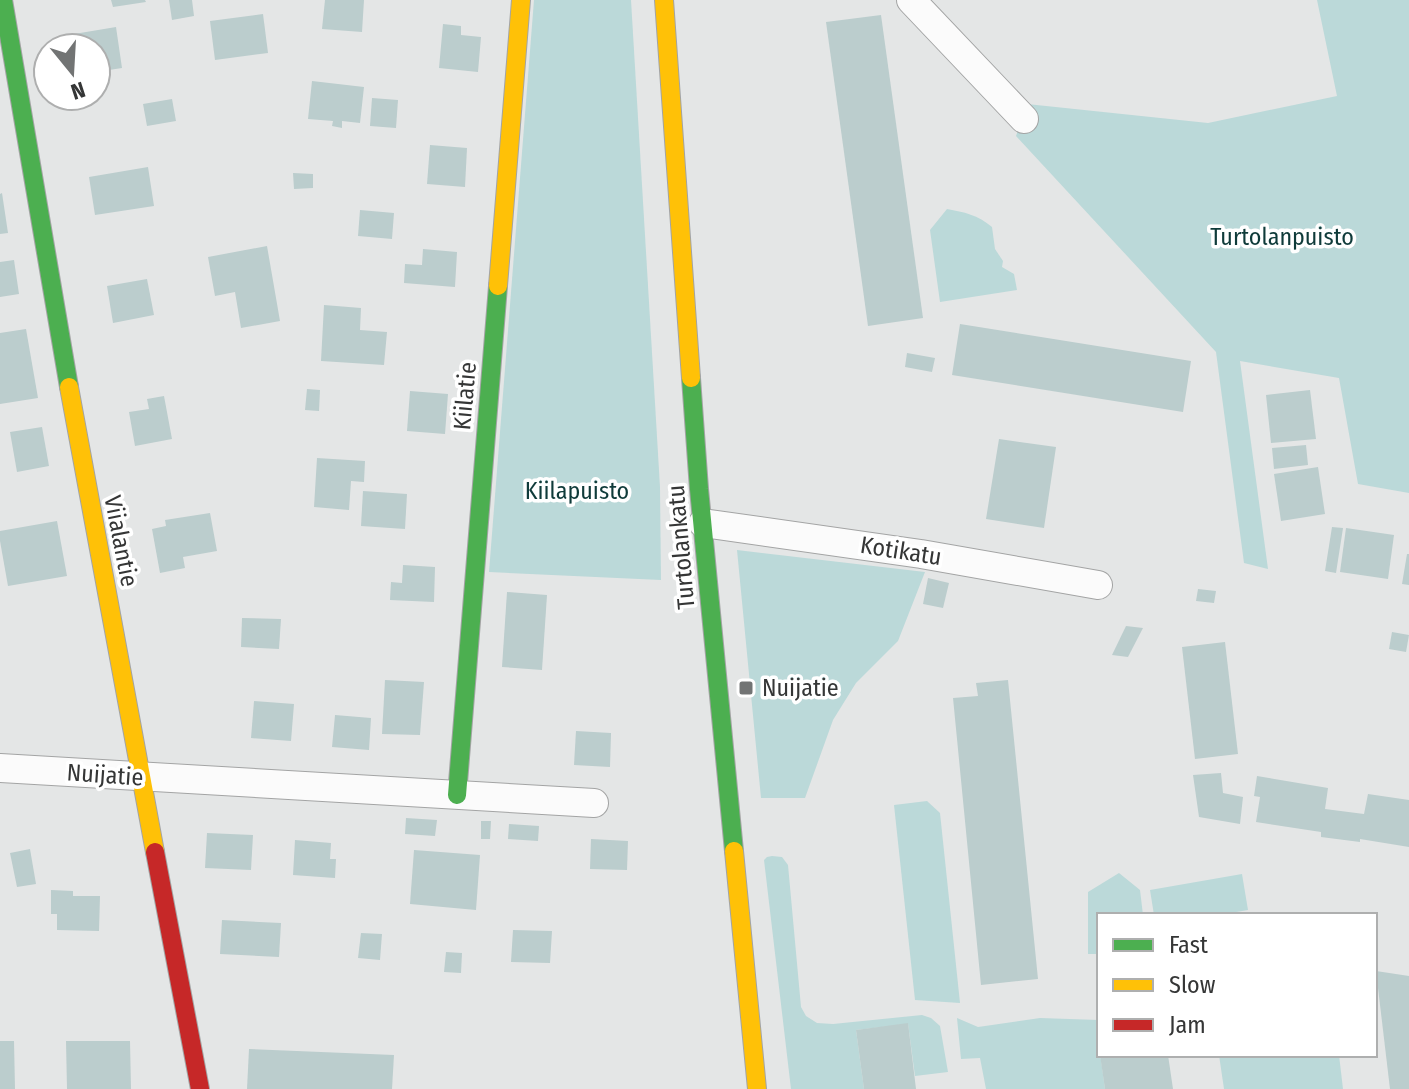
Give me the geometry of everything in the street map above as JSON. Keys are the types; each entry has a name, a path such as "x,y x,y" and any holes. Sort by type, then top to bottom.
{"street":[{"name":"Viialantie","path":"3,0 84,475 200,1089"},
{"name":"Kiilatie","path":"457,795 521,0"},
{"name":"Turtolankatu","path":"664,0 703,523 757,1089"},
{"path":"911,0 1024,119"},
{"name":"Kotikatu","path":"703,523 921,554 1098,585"},
{"name":"Nuijatie","path":"0,768 594,803"}],"green space":[{"name":"Kiilapuisto","path":"534,0 631,0 660,487 661,580 489,572"},
{"name":"Turtolanpuisto","path":"1317,0 1409,0 1409,493 1358,484 1339,378 1240,361 1268,569 1244,563 1216,352 1016,136 1027,104 1208,123 1337,96"},
{"path":"947,209 971,215 992,227 995,249 1003,261 1002,267 1014,274 1017,290 940,302 930,230"},
{"path":"737,550 925,572 898,641 856,683 833,720 805,798 761,798"},
{"path":"927,801 940,813 960,1003 915,1000 894,805"},
{"path":"772,856 782,857 788,865 801,1007 806,1016 817,1023 833,1024 922,1015 931,1018 940,1026 948,1072 915,1076 908,1024 856,1030 864,1089 791,1089 764,860"},
{"path":"1119,873 1140,890 1143,913 1097,913 1097,954 1088,954 1088,892"},
{"path":"1242,874 1248,910 1231,913 1154,913 1150,890"},
{"path":"957,1018 978,1027 1040,1018 1097,1020 1097,1057 1101,1057 1105,1089 986,1089 980,1058 961,1059"},
{"path":"1219,1057 1339,1057 1343,1089 1224,1089"}],"building":[{"path":"111,0 145,0 146,2 113,7"},
{"path":"169,0 192,0 194,16 172,20"},
{"path":"325,0 364,0 362,32 322,29"},
{"path":"263,14 268,53 215,60 210,21"},
{"path":"881,15 923,318 868,326 826,22"},
{"path":"443,24 461,26 461,35 481,37 478,72 439,68"},
{"path":"116,27 122,68 112,70 112,32 86,32"},
{"path":"312,81 364,87 360,123 342,121 342,128 332,126 333,121 308,119"},
{"path":"372,98 398,100 396,128 370,126"},
{"path":"172,99 176,121 147,126 143,104"},
{"path":"430,145 467,148 465,187 427,184"},
{"path":"148,167 154,206 95,215 89,177"},
{"path":"293,173 313,174 313,188 294,189"},
{"path":"0,194 8,233 0,234"},
{"path":"360,210 394,213 392,239 358,236"},
{"path":"267,246 280,321 241,328 235,292 215,296 208,257"},
{"path":"423,249 457,252 455,287 404,283 405,264 422,265"},
{"path":"14,260 19,294 0,297 0,262"},
{"path":"147,279 154,315 113,323 107,286"},
{"path":"324,305 361,308 360,330 387,332 384,365 321,361"},
{"path":"960,324 1191,361 1183,412 952,375"},
{"path":"26,329 38,398 0,404 0,333"},
{"path":"907,353 935,358 932,372 905,367"},
{"path":"307,389 320,390 319,411 305,410"},
{"path":"1310,390 1316,439 1271,443 1266,395"},
{"path":"410,391 448,394 445,434 407,431"},
{"path":"164,396 172,439 135,446 129,412 149,409 147,399"},
{"path":"42,427 49,466 17,472 10,432"},
{"path":"999,439 1056,447 1044,528 986,519"},
{"path":"1306,445 1308,465 1274,469 1272,448"},
{"path":"317,458 365,461 364,482 351,481 349,510 314,507"},
{"path":"1318,467 1325,514 1281,521 1274,474"},
{"path":"363,491 407,494 405,529 361,526"},
{"path":"210,513 217,551 183,557 185,568 160,573 152,529 166,526 165,520"},
{"path":"57,521 67,576 8,586 0,531"},
{"path":"1332,527 1343,528 1336,573 1325,571"},
{"path":"1346,528 1394,535 1388,579 1340,572"},
{"path":"1409,554 1409,585 1402,584"},
{"path":"403,565 435,567 434,602 390,600 391,582 402,583"},
{"path":"928,578 949,583 943,608 923,604"},
{"path":"1198,589 1216,591 1214,603 1196,601"},
{"path":"507,592 547,595 542,670 502,667"},
{"path":"242,618 281,619 279,649 241,647"},
{"path":"1126,626 1143,628 1128,657 1112,655"},
{"path":"1392,632 1409,635 1406,652 1389,649"},
{"path":"1225,642 1238,754 1195,759 1182,647"},
{"path":"385,680 424,682 420,735 382,734"},
{"path":"1008,680 1038,979 981,985 953,698 978,696 976,683"},
{"path":"254,701 294,704 291,741 251,738"},
{"path":"335,715 371,718 369,750 332,747"},
{"path":"576,731 611,733 610,767 574,765"},
{"path":"1221,773 1223,793 1243,797 1240,824 1199,817 1193,775"},
{"path":"1257,776 1328,788 1325,809 1364,814 1368,794 1409,800 1409,847 1360,839 1360,842 1321,837 1321,832 1256,822 1260,797 1254,796"},
{"path":"406,818 437,820 435,836 405,834"},
{"path":"481,821 491,821 490,839 481,839"},
{"path":"509,824 539,826 538,841 508,839"},
{"path":"207,833 253,835 251,870 205,868"},
{"path":"591,839 628,841 627,870 590,869"},
{"path":"295,840 331,843 330,859 336,859 335,878 293,875"},
{"path":"30,849 36,884 17,887 10,853"},
{"path":"414,850 480,855 476,910 410,904"},
{"path":"51,890 73,891 73,896 100,896 99,931 57,930 57,914 51,914"},
{"path":"222,920 281,923 279,957 220,954"},
{"path":"513,930 552,931 550,963 511,962"},
{"path":"361,933 382,934 380,960 358,958"},
{"path":"446,952 462,953 461,973 444,972"},
{"path":"1377,971 1409,976 1409,1089 1390,1089"},
{"path":"908,1023 916,1089 864,1089 856,1030"},
{"path":"0,1041 14,1041 15,1089 0,1089"},
{"path":"66,1041 130,1041 131,1089 67,1089"},
{"path":"249,1049 394,1055 392,1089 247,1089"},
{"path":"1100,1057 1168,1057 1173,1089 1105,1089"}],"traffic: fast":[{"path":"3,0 69,387"},
{"path":"457,795 498,286"},
{"path":"691,378 734,851"}],"traffic: slow":[{"path":"498,286 521,0"},
{"path":"664,0 691,378"},
{"path":"69,387 155,852"},
{"path":"734,851 757,1089"}],"traffic: jam":[{"path":"155,852 200,1089"}],"place":[{"name":"Nuijatie","path":"746,688"}]}
